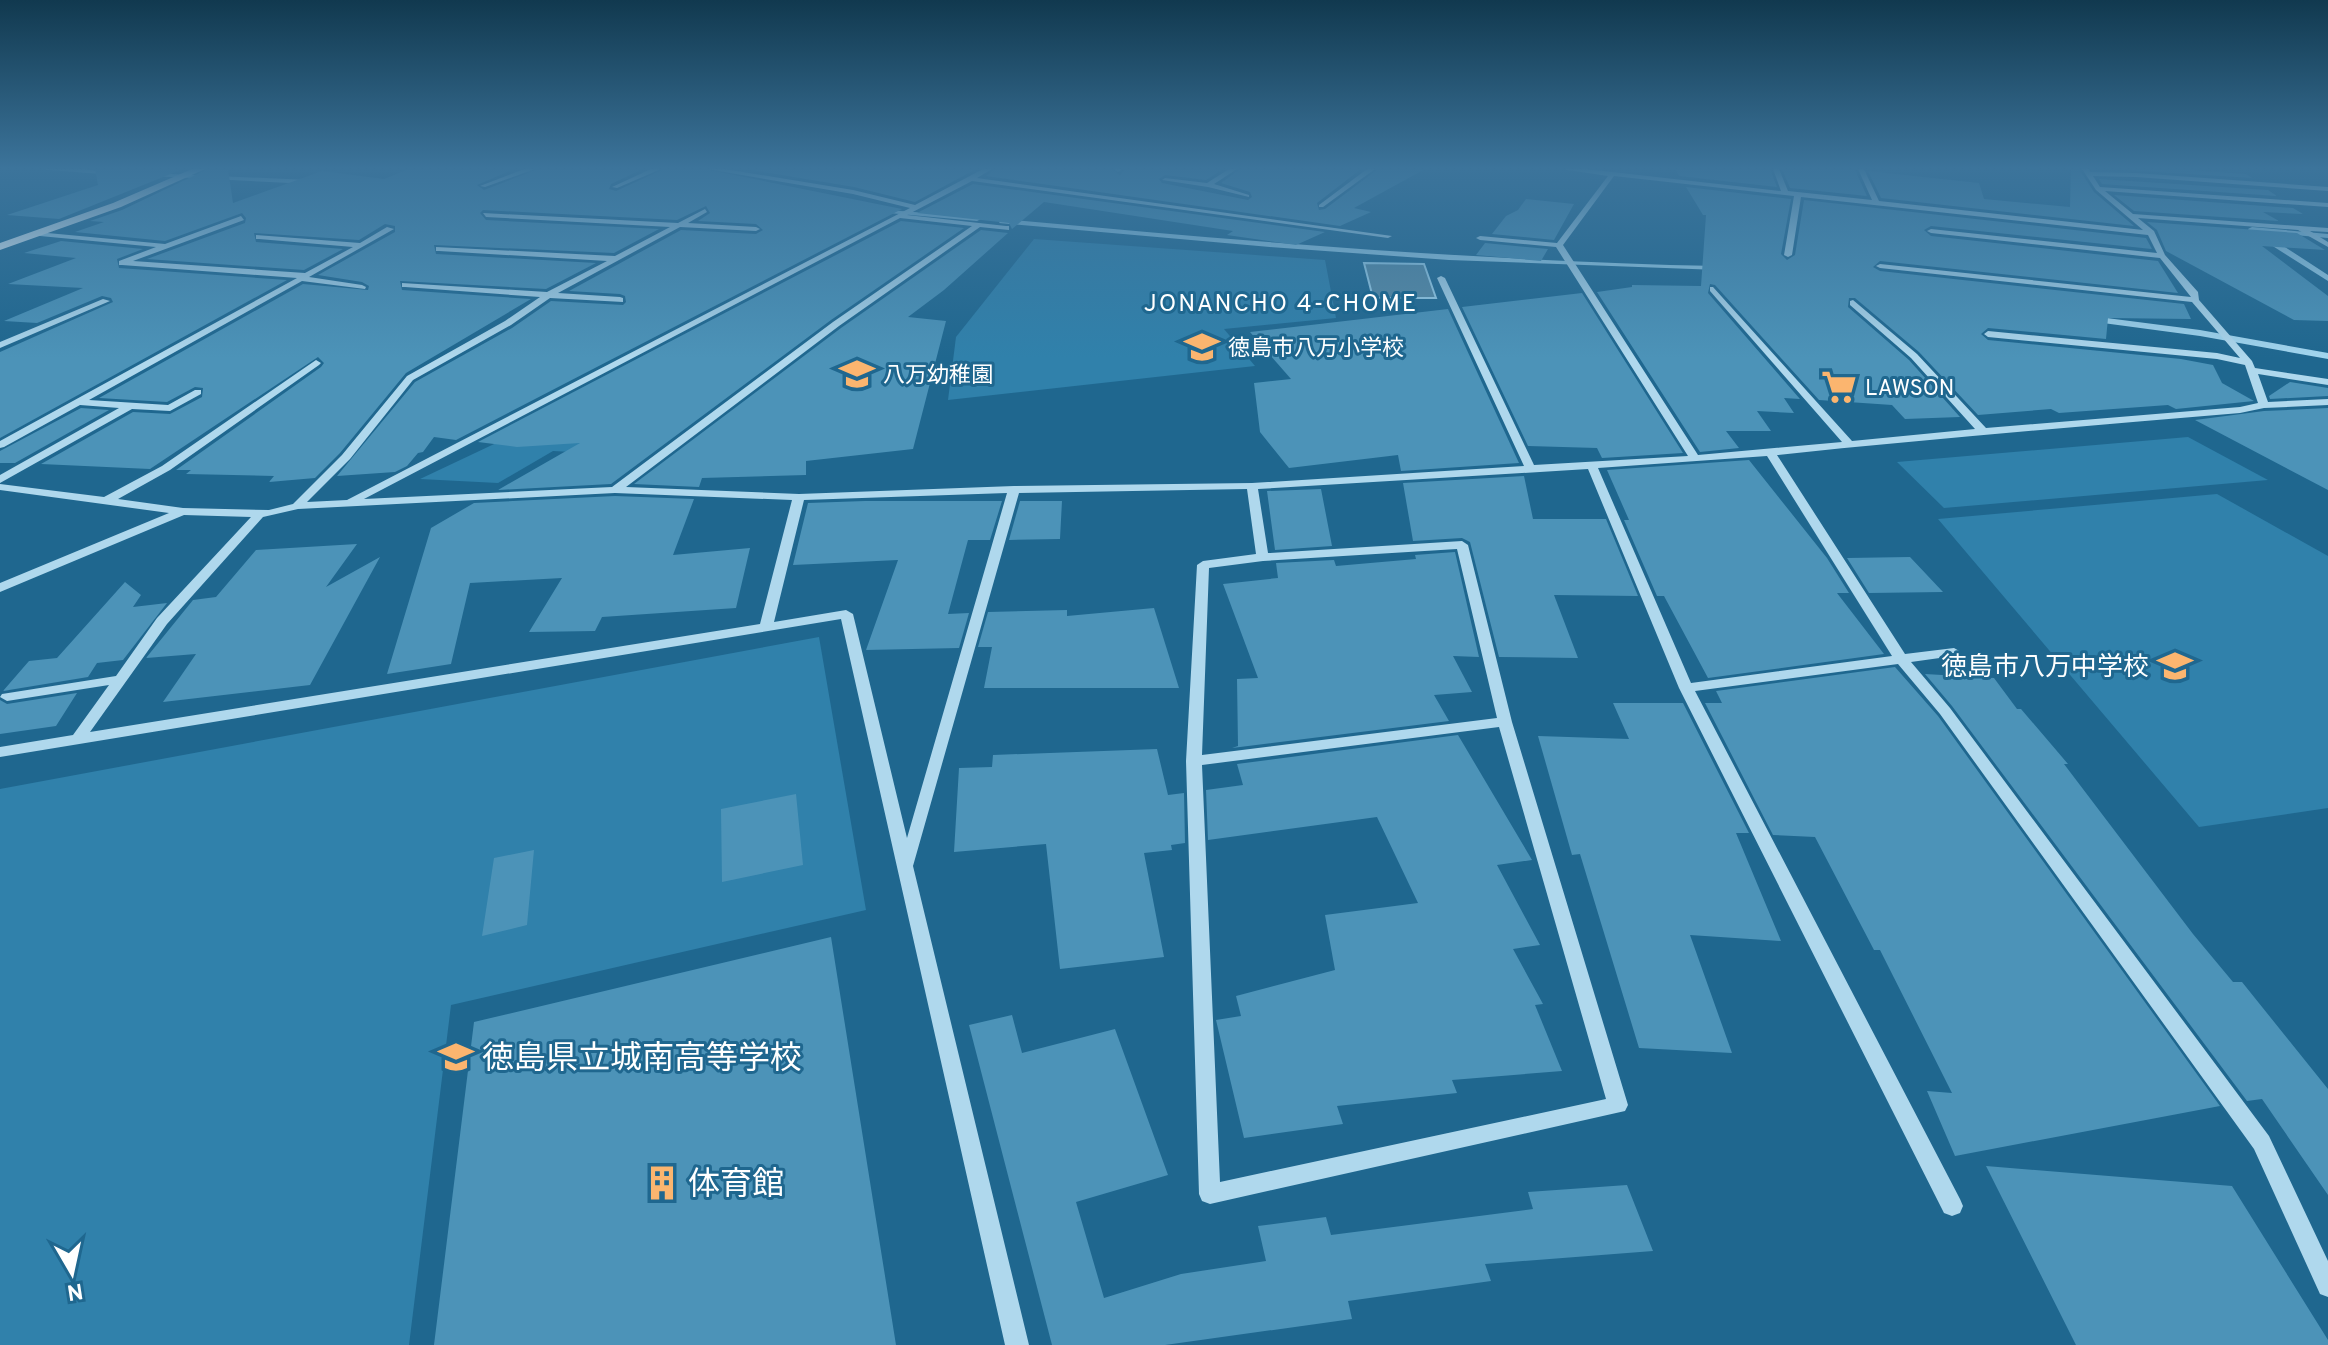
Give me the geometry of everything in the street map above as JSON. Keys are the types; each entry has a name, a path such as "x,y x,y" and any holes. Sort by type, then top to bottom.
{"main road":[{"path":"0,247 46,232"}],"street":[{"path":"204,232 122,263 304,277 362,287"},
{"path":"0,445 385,232"},
{"path":"297,506 346,457 410,378 508,323 547,296 669,232"},
{"path":"344,505 868,232"},
{"path":"615,490 836,324 969,232"},
{"path":"1357,232 1388,236"},
{"path":"1559,245 1569,232"},
{"path":"1788,255 1792,232"},
{"path":"1938,232 2162,256"},
{"path":"2139,232 2151,233 2162,256 2251,367 2264,405"},
{"path":"2306,232 2328,245"},
{"path":"40,234 166,246"},
{"path":"259,237 362,245"},
{"path":"1480,238 1559,245"},
{"path":"1559,245 1695,459"},
{"path":"439,249 619,259"},
{"path":"1880,266 2195,300"},
{"path":"1441,278 1531,470"},
{"path":"405,285 620,300"},
{"path":"1713,289 1851,446"},
{"path":"0,345 106,301"},
{"path":"1853,303 1914,356 1983,431"},
{"path":"1988,334 2217,356 2251,367 2328,382"},
{"path":"106,501 166,468 316,363"},
{"path":"78,402 170,408 198,392"},
{"path":"0,487 183,511 261,513 297,506 615,490 799,497 1014,489 1252,486 1695,459 2240,410 2264,405 2328,402"},
{"path":"0,480 130,406"},
{"path":"1771,453 1901,659 1945,711 2262,1143 2328,1286"},
{"path":"1592,466 1686,688 1952,1206"},
{"path":"1252,486 1263,557"},
{"path":"907,865 1014,489"},
{"path":"766,628 799,497"},
{"path":"0,588 183,511"},
{"path":"79,738 162,621 261,513"},
{"path":"1462,545 1505,722 1618,1105 1210,1194 1194,761 1203,565 1263,557 1462,545"},
{"path":"0,752 846,614 1017,1345"},
{"path":"1686,688 1954,652"},
{"path":"7,697 121,679"},
{"path":"1194,761 1505,722"}],"shaded area":[{"path":"1034,239 1325,260 1336,318 1224,329 1255,366 948,400 956,337"},
{"path":"1364,263 1424,264 1436,298 1373,298"},
{"path":"530,427 620,437 591,453 553,451 498,483 420,479"},
{"path":"2188,437 2268,480 1944,508 1897,462"},
{"path":"2217,494 2328,556 2328,808 2199,827 1938,519"},
{"name":"徳島県立城南高等学校","path":"819,637 866,910 451,1005 409,1345 0,1345 0,789"}],"building":[{"path":"76,232 190,232 165,241"},
{"path":"221,232 372,232 359,240 254,233 256,242 343,249 304,270 147,259"},
{"path":"395,232 654,232 614,253 434,245 436,254 596,263 546,289 400,281 402,290 531,299 406,373 340,453 315,478 269,482 274,476 186,474 191,470 176,470 321,367 324,363 318,357 150,469 41,464 133,412 170,414 202,397 203,388 195,387 167,402 99,398 303,284 368,290 369,286 362,282 318,275"},
{"path":"678,232 858,232 456,440 434,437 423,452 395,472 337,476 415,382 512,328 551,301 623,305 625,296 620,294 569,291"},
{"path":"880,232 959,232 831,320 611,484 498,490 580,443 517,447 478,442"},
{"name":"八万幼稚園","path":"978,232 1008,233 944,290 908,317 946,321 913,449 806,461 806,475 702,478 699,487 634,484 841,328"},
{"path":"1232,232 1325,232 1296,245 1227,235"},
{"path":"1494,232 1559,232 1554,240 1492,234"},
{"path":"1705,232 1785,232 1781,254 1787,260 1795,255 1799,232 1926,232 1931,236 2158,261 2178,293 1880,261 1873,267 1880,271 2184,304 2191,319 2108,318 2106,339 1988,328 1981,334 1988,340 2181,359 2213,365 2222,383 2254,401 2176,409 2168,405 1978,415 1919,352 1855,298 1849,298 1848,307 1909,360 1960,417 1905,419 1892,405 1819,400 1715,285 1710,284 1708,293 1800,399 1784,398 1794,413 1757,411 1771,431 1726,431 1739,448 1700,452 1597,292 1632,285 1701,286"},
{"path":"1986,232 2090,232 2146,238 2152,249"},
{"path":"2158,232 2297,233 2325,250 2262,246 2328,296 2328,321 2294,320 2166,251"},
{"path":"61,241 143,249 117,259 119,268 287,280 0,438 0,352 113,302 111,298 102,296 37,323 4,321 83,288 8,284 76,258 24,253"},
{"path":"1485,243 1548,249 1541,261 1476,255"},
{"path":"1582,293 1683,453 1602,458 1597,448 1528,446 1462,307"},
{"path":"1448,309 1519,463 1401,471 1398,455 1289,468 1260,432 1254,383 1291,379 1250,332"},
{"path":"2290,382 2328,388 2328,396 2270,399 2269,396"},
{"path":"81,408 109,410 15,463 0,463 0,451"},
{"path":"2328,408 2328,490 2195,420 2264,411"},
{"path":"1749,460 1827,558 1849,593 1837,593 1884,654 1708,678 1664,596 1657,596 1624,520 1629,520 1607,470"},
{"path":"1524,476 1533,519 1606,519 1638,596 1554,595 1578,658 1499,657 1470,542 1462,538 1413,541 1403,483"},
{"path":"1321,489 1332,546 1275,550 1267,491"},
{"path":"615,496 694,499 673,555 750,548 736,608 602,617 595,631 529,632 562,578 470,583 451,664 387,674 431,528 474,503"},
{"path":"1002,501 990,540 968,540 948,614 969,613 959,648 866,650 898,560 793,565 808,503"},
{"path":"1020,501 1062,501 1060,539 1009,540"},
{"path":"357,544 326,587 380,557 310,685 163,702 196,654 146,658 193,600 216,597 256,550"},
{"path":"1455,552 1479,657 1453,656 1472,692 1434,695 1449,721 1232,748 1238,746 1237,679 1258,678 1223,584 1278,578 1276,563 1334,560 1336,566"},
{"path":"1910,557 1943,592 1869,593 1847,558"},
{"path":"125,582 141,595 133,607 167,603 123,660 97,663 88,677 3,691 29,661 57,658"},
{"path":"1154,608 1179,688 984,688 992,647 978,647 988,612 1067,610 1067,616"},
{"path":"1895,667 1938,716 2220,1106 1955,1156 1927,1091 1952,1093 1880,950 1874,950 1815,837 1773,835 1705,703 1722,703 1716,691"},
{"path":"1925,674 1994,678 2017,709 2021,709 2068,764 2064,764 2193,934 2233,982 2242,982 2328,1089 2328,1195 2262,1099 2247,1101"},
{"path":"77,693 56,726 0,734 0,700 7,704"},
{"path":"1613,703 1683,703 1749,833 1736,833 1781,941 1690,935 1732,1053 1639,1048 1580,854 1572,855 1538,736 1629,739"},
{"path":"1458,735 1532,860 1497,865 1540,945 1513,949 1543,1004 1535,1005 1562,1071 1452,1080 1457,1093 1337,1106 1343,1124 1244,1138 1216,1020 1241,1016 1236,996 1335,970 1325,915 1418,903 1377,817 1208,840 1206,790 1243,785 1237,764"},
{"path":"1157,749 1168,795 1184,793 1185,843 1171,845 1172,850 1144,853 1164,957 1060,969 1046,844 954,852 959,768 992,767 993,755"},
{"path":"796,794 803,865 722,882 721,809"},
{"path":"534,850 527,925 482,936 494,858"},
{"name":"体育館","path":"831,937 896,1345 434,1345 474,1022"},
{"path":"1012,1015 1022,1053 1115,1029 1168,1175 1076,1202 1104,1298 1181,1274 1266,1261 1258,1226 1326,1217 1331,1235 1533,1209 1528,1192 1627,1185 1653,1251 1485,1264 1491,1281 1348,1301 1352,1319 1165,1345 1052,1345 969,1025"},
{"path":"1986,1166 2232,1186 2328,1340 2328,1345 2076,1345"}],"waterway":[{"path":"1122,232 1449,258 1719,268"},
{"path":"2256,232 2328,279"},
{"path":"2282,232 2328,236"},
{"path":"2091,319 2200,333 2328,356"}],"place":[{"name":"徳島市八万小学校","path":"1202,347"},
{"name":"八万幼稚園","path":"857,374"},
{"name":"LAWSON","path":"1839,387"},
{"name":"徳島市八万中学校","path":"2175,666"},
{"name":"徳島県立城南高等学校","path":"456,1057"},
{"name":"体育館","path":"662,1183"}],"district":[{"name":"JONANCHO 4-CHOME","path":"1281,303"}]}
